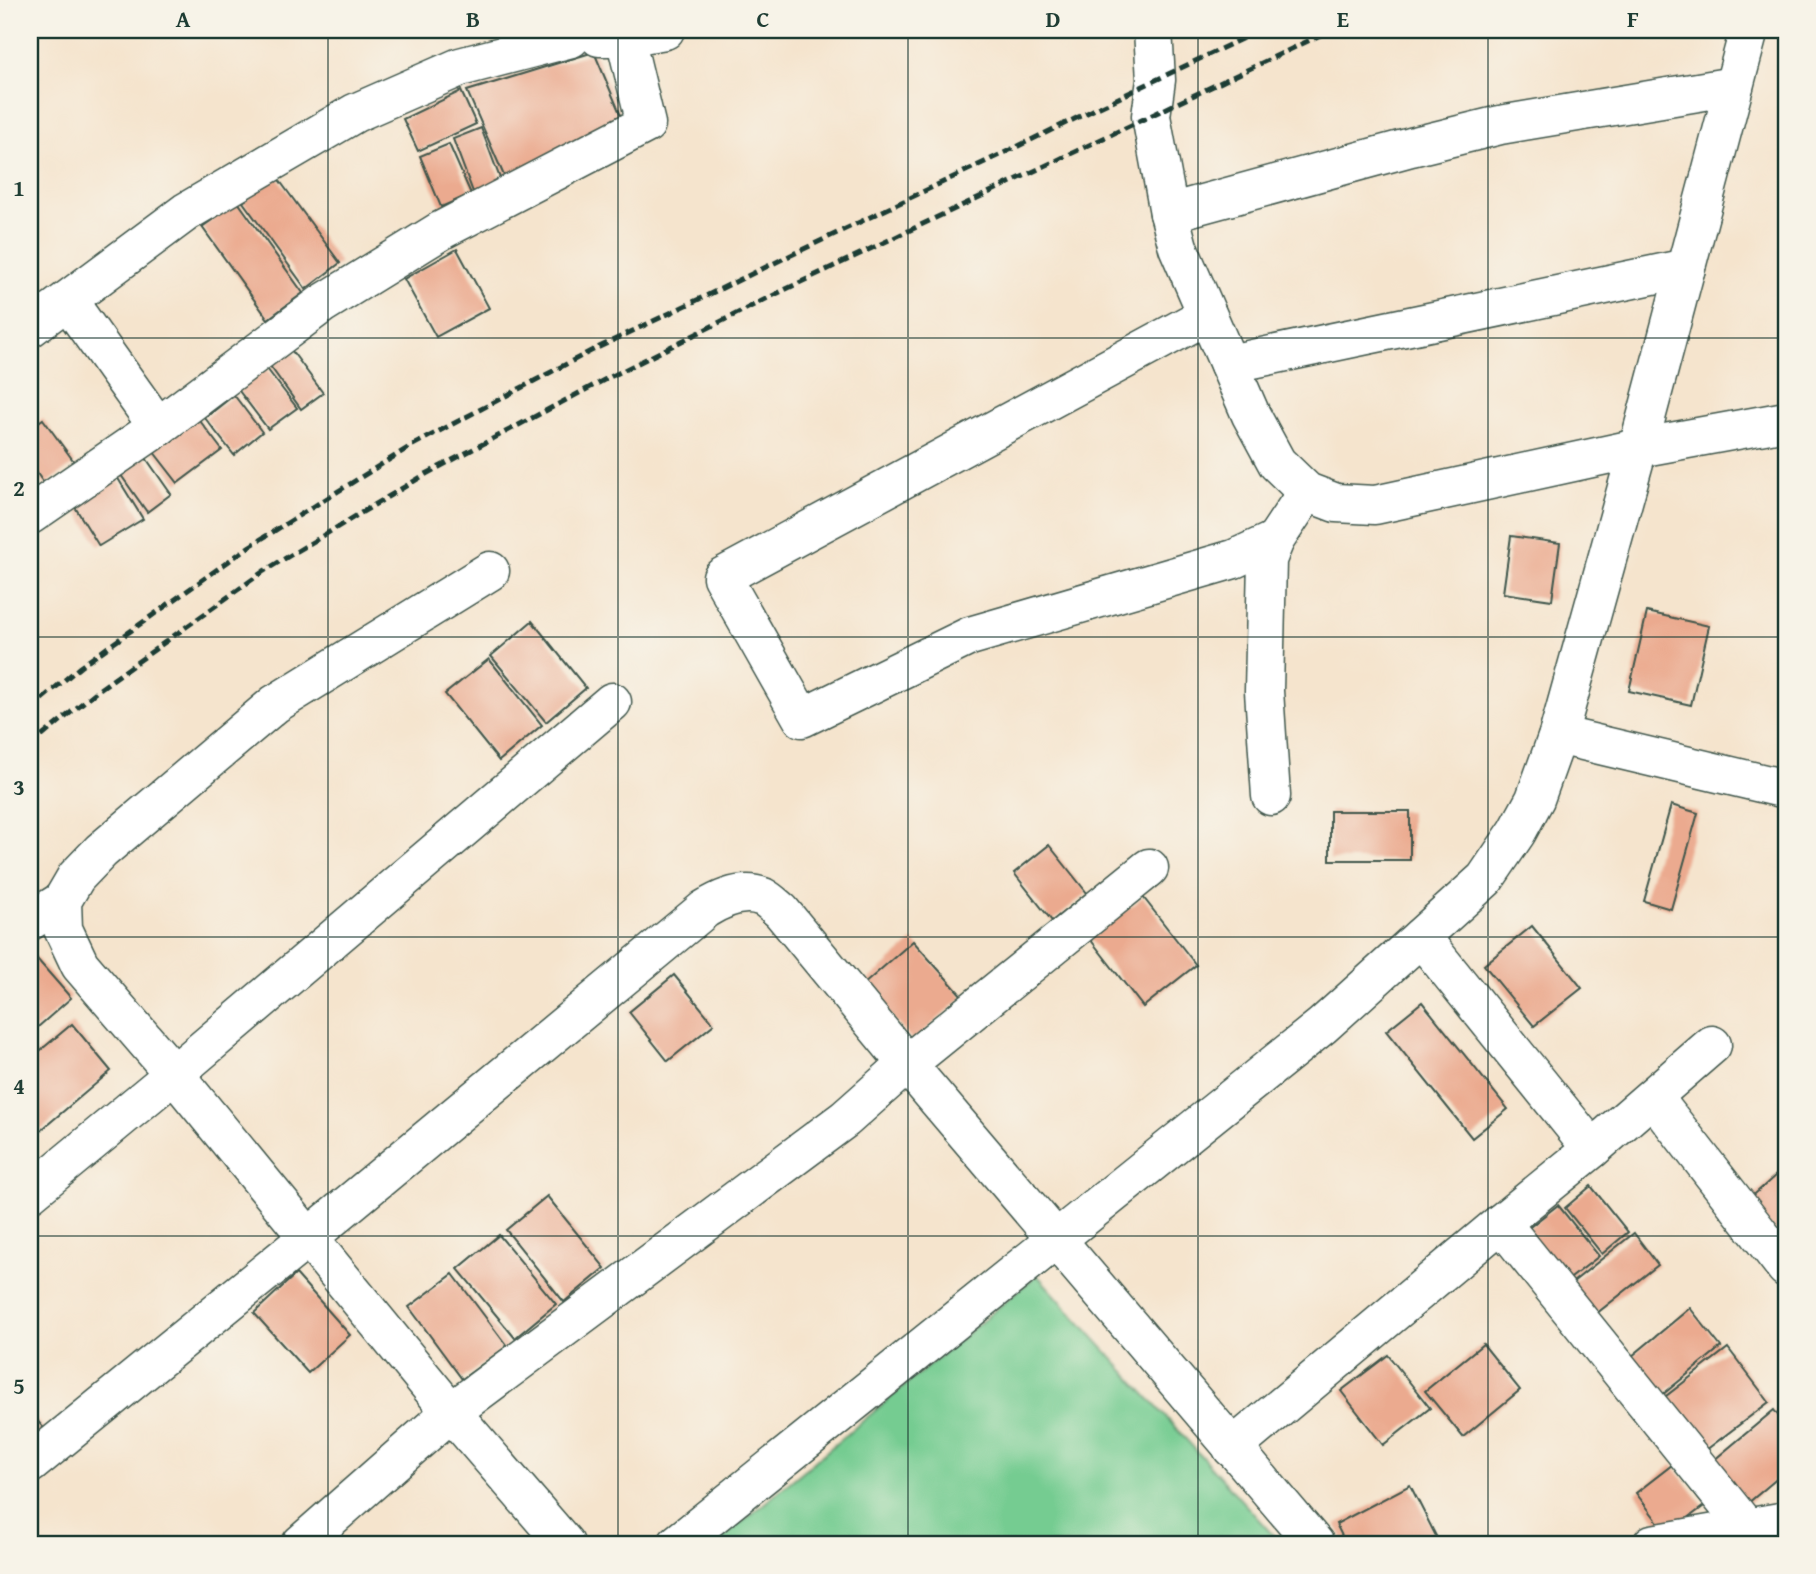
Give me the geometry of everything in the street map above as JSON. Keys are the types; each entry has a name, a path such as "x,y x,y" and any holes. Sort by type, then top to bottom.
{"street":[{"path":"30,328 186,212 355,113 460,67 564,34 625,37 666,30"},
{"path":"1153,30 1156,80 1151,116 1168,213 1178,247 1251,415 1277,463 1307,492 1336,503 1375,505 1638,448 1786,421"},
{"path":"677,1544 1322,1026 1485,879 1517,832 1535,799 1558,735 1638,448 1749,30"},
{"path":"30,515 158,427 322,304 442,230 646,124 625,37"},
{"path":"1168,213 1500,125 1734,86"},
{"path":"1229,364 1685,268"},
{"path":"68,301 158,427"},
{"path":"1208,315 722,577 802,718 970,636 1234,559 1275,540"},
{"path":"1271,796 1264,691 1267,560 1275,540 1307,492"},
{"path":"30,921 62,901 76,877 101,851 275,705 490,571"},
{"path":"30,1193 612,702"},
{"path":"1558,735 1786,789"},
{"path":"301,1544 451,1412 845,1119 907,1064 1149,868"},
{"path":"30,1464 694,918 720,900 742,894 762,897 781,911 907,1064 1315,1544"},
{"path":"62,901 63,929 80,965 174,1074 451,1412 565,1544"},
{"path":"1421,937 1592,1149"},
{"path":"1232,1448 1592,1149 1712,1045"},
{"path":"1653,1097 1786,1268"},
{"path":"1500,1223 1746,1527"},
{"path":"1652,1544 1786,1521"}],"green space":[{"path":"1037,1275 1281,1544 716,1544"}],"building":[{"path":"594,52 622,118 505,178 467,91"},
{"path":"461,91 476,124 418,151 403,119"},
{"path":"481,128 501,181 473,192 453,139"},
{"path":"449,144 471,194 441,207 420,156"},
{"path":"277,177 340,263 306,289 243,202"},
{"path":"238,202 303,293 268,319 202,227"},
{"path":"457,249 489,308 436,337 404,279"},
{"path":"286,343 323,393 301,409 265,359"},
{"path":"261,361 297,408 268,429 233,383"},
{"path":"234,395 262,432 234,455 205,418"},
{"path":"194,413 222,450 178,483 150,447"},
{"path":"43,419 75,463 45,485 30,463 30,428"},
{"path":"141,451 171,494 147,512 116,468"},
{"path":"114,472 143,519 99,546 70,499"},
{"path":"1511,536 1560,543 1552,600 1503,593"},
{"path":"1647,612 1709,626 1691,705 1629,691"},
{"path":"532,621 586,688 546,722 491,656"},
{"path":"489,659 542,725 499,761 445,694"},
{"path":"1671,805 1698,813 1671,909 1644,901"},
{"path":"1330,811 1410,811 1410,860 1330,860"},
{"path":"1049,845 1087,893 1052,921 1014,873"},
{"path":"1143,897 1196,965 1143,1007 1090,939"},
{"path":"1532,926 1582,988 1534,1026 1484,965"},
{"path":"913,941 963,997 913,1041 863,985"},
{"path":"30,951 71,998 30,1034"},
{"path":"674,975 714,1024 668,1061 629,1012"},
{"path":"1422,1002 1508,1109 1472,1138 1386,1031"},
{"path":"72,1024 111,1071 40,1131 30,1119 30,1059"},
{"path":"1786,1166 1786,1245 1747,1201"},
{"path":"1591,1186 1628,1232 1602,1254 1565,1208"},
{"path":"547,1196 605,1268 564,1302 506,1230"},
{"path":"1558,1205 1599,1256 1567,1281 1526,1230"},
{"path":"1634,1233 1658,1265 1592,1317 1568,1286"},
{"path":"499,1235 556,1304 515,1338 458,1269"},
{"path":"296,1274 350,1335 308,1373 254,1313"},
{"path":"453,1274 507,1346 462,1379 409,1307"},
{"path":"1690,1308 1721,1347 1662,1395 1631,1357"},
{"path":"1483,1344 1520,1390 1463,1437 1425,1391"},
{"path":"1728,1348 1769,1402 1702,1453 1661,1400"},
{"path":"1388,1355 1430,1408 1383,1445 1341,1391"},
{"path":"1774,1410 1786,1426 1786,1471 1748,1503 1713,1461"},
{"path":"30,1412 46,1431 30,1446"},
{"path":"1672,1465 1704,1506 1667,1534 1636,1493"},
{"path":"1410,1485 1439,1542 1346,1544 1336,1524"}],"railway":[{"path":"30,709 80,667 250,546 411,446 591,351 1260,30"},
{"path":"30,746 97,691 264,571 426,474 604,380 784,290 1331,30"}]}
